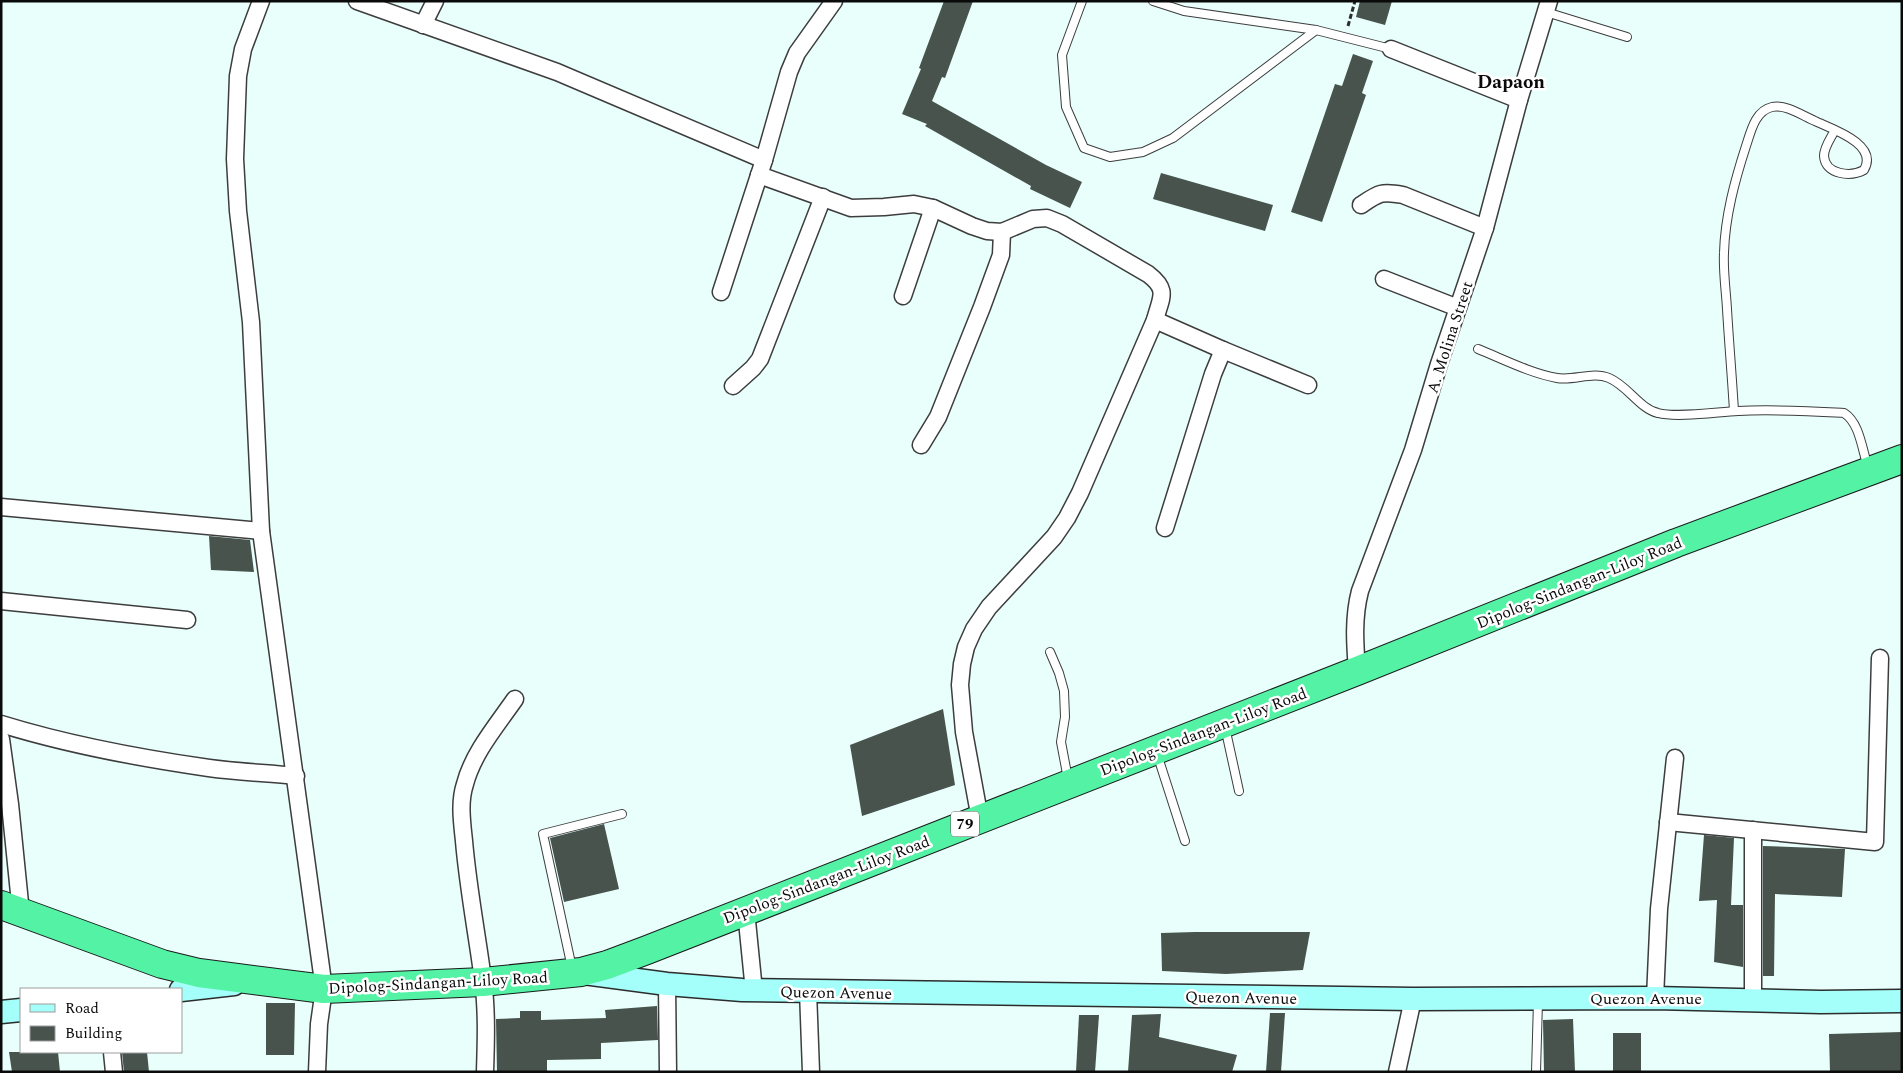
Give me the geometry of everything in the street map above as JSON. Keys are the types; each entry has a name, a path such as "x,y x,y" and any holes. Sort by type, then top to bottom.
{"highway":[{"name":"Dipolog-Sindangan-Liloy Road","path":"11,909 162,964 199,973 324,989 483,982 577,973 607,966 1357,671 1676,543 1902,459"}],"street":[{"path":"261,1 243,49 238,76 235,159 238,211 251,322 261,531 324,989 319,1024 317,1072"},
{"path":"357,1 557,72 823,197 851,208 914,204 934,208 987,231 1002,232 1033,219 1047,218 1062,224 1148,274 1159,283 1162,290 1161,298 1154,320 1080,493 1067,518 1054,537 989,607 974,629 966,647 962,664 961,694 968,756 980,819"},
{"path":"423,25 434,1"},
{"path":"721,292 789,72 797,53 834,1"},
{"name":"A. Molina Street","path":"1357,671 1354,627 1355,610 1360,592 1413,450 1485,228 1519,100 1548,6"},
{"path":"1391,49 1519,100"},
{"path":"1361,205 1382,193 1403,195 1485,228"},
{"path":"733,386 760,359 823,197"},
{"path":"903,296 934,208"},
{"path":"921,445 938,417 982,307 1001,255 1002,232"},
{"path":"1384,279 1458,308"},
{"path":"1154,320 1308,385"},
{"path":"1165,528 1223,350"},
{"path":"1,507 261,531"},
{"path":"1,601 187,620"},
{"path":"1668,822 1875,842 1880,658"},
{"path":"485,1072 486,1014 466,871 462,797 465,782 472,765 515,699"},
{"path":"1,724 42,736 132,755 211,768 296,776"},
{"path":"1,739 10,804 11,909"},
{"path":"1655,998 1659,909 1675,758"},
{"path":"1753,830 1753,999"},
{"path":"746,911 754,991"},
{"name":"Quezon Avenue","path":"577,973 667,984 754,991 1413,999 1655,998 1821,1002 1902,1001"},
{"path":"182,990 259,982"},
{"path":"667,984 668,1072"},
{"path":"808,991 811,1072"},
{"path":"1397,1072 1413,999"},
{"path":"1,1012 20,1010"},
{"path":"112,1053 114,1072"}],"lane":[{"path":"1082,1 1062,55 1066,108 1084,148 1110,157 1143,152 1172,138 1316,30"},
{"path":"1153,1 1184,11 1316,30 1391,49"},
{"path":"1548,6 1627,37"},
{"path":"1734,411 1724,253 1727,224 1736,177 1753,126 1762,111 1780,106 1835,130 1848,136 1861,146 1867,160 1864,170 1849,175 1830,169 1824,156 1835,130"},
{"path":"1478,349 1544,375 1560,379 1596,375 1608,377 1624,386 1647,409 1659,413 1782,409 1844,413 1851,417 1855,425 1869,471"},
{"path":"1050,652 1064,691 1065,717 1061,742 1070,784"},
{"path":"1224,723 1240,791"},
{"path":"1156,750 1185,841"},
{"path":"577,973 543,834 622,814"},
{"path":"1536,1072 1538,998"}],"path":[{"path":"1344,37 1355,1"}],"building":[{"path":"944,1 973,1 945,78 942,77 932,101 1046,165 1082,182 1070,208 1030,189 1031,186 925,126 927,124 902,114 921,69 919,68"},
{"path":"1360,1 1392,1 1385,25 1356,17"},
{"path":"1353,54 1373,61 1362,93 1366,95 1322,222 1291,212 1335,84 1342,86"},
{"path":"1161,173 1273,205 1265,231 1153,199"},
{"path":"209,536 250,540 254,572 211,570"},
{"path":"943,709 955,785 862,816 850,745"},
{"path":"604,824 619,889 564,902 550,838"},
{"path":"1704,835 1734,838 1731,905 1743,905 1743,967 1714,962 1717,900 1699,901"},
{"path":"1763,846 1845,849 1842,897 1775,894 1774,976 1763,976"},
{"path":"1310,932 1303,970 1226,974 1162,971 1161,933"},
{"path":"266,1003 295,1003 294,1055 266,1055"},
{"path":"657,1006 658,1040 601,1043 601,1059 547,1060 547,1072 497,1072 496,1019 520,1018 520,1011 541,1011 541,1020 606,1018 605,1010"},
{"path":"1270,1013 1285,1013 1281,1072 1266,1072"},
{"path":"1161,1014 1159,1037 1237,1055 1232,1072 1128,1072 1132,1015"},
{"path":"1079,1015 1099,1015 1095,1072 1076,1072"},
{"path":"1573,1019 1575,1072 1544,1072 1543,1020"},
{"path":"1902,1032 1902,1072 1830,1072 1829,1034"},
{"path":"1613,1033 1641,1033 1641,1071 1613,1071"},
{"path":"9,1052 58,1053 60,1072 12,1072"},
{"path":"122,1053 147,1053 149,1072 124,1072"}],"district":[{"name":"Dapaon","path":"1511,81"}]}
